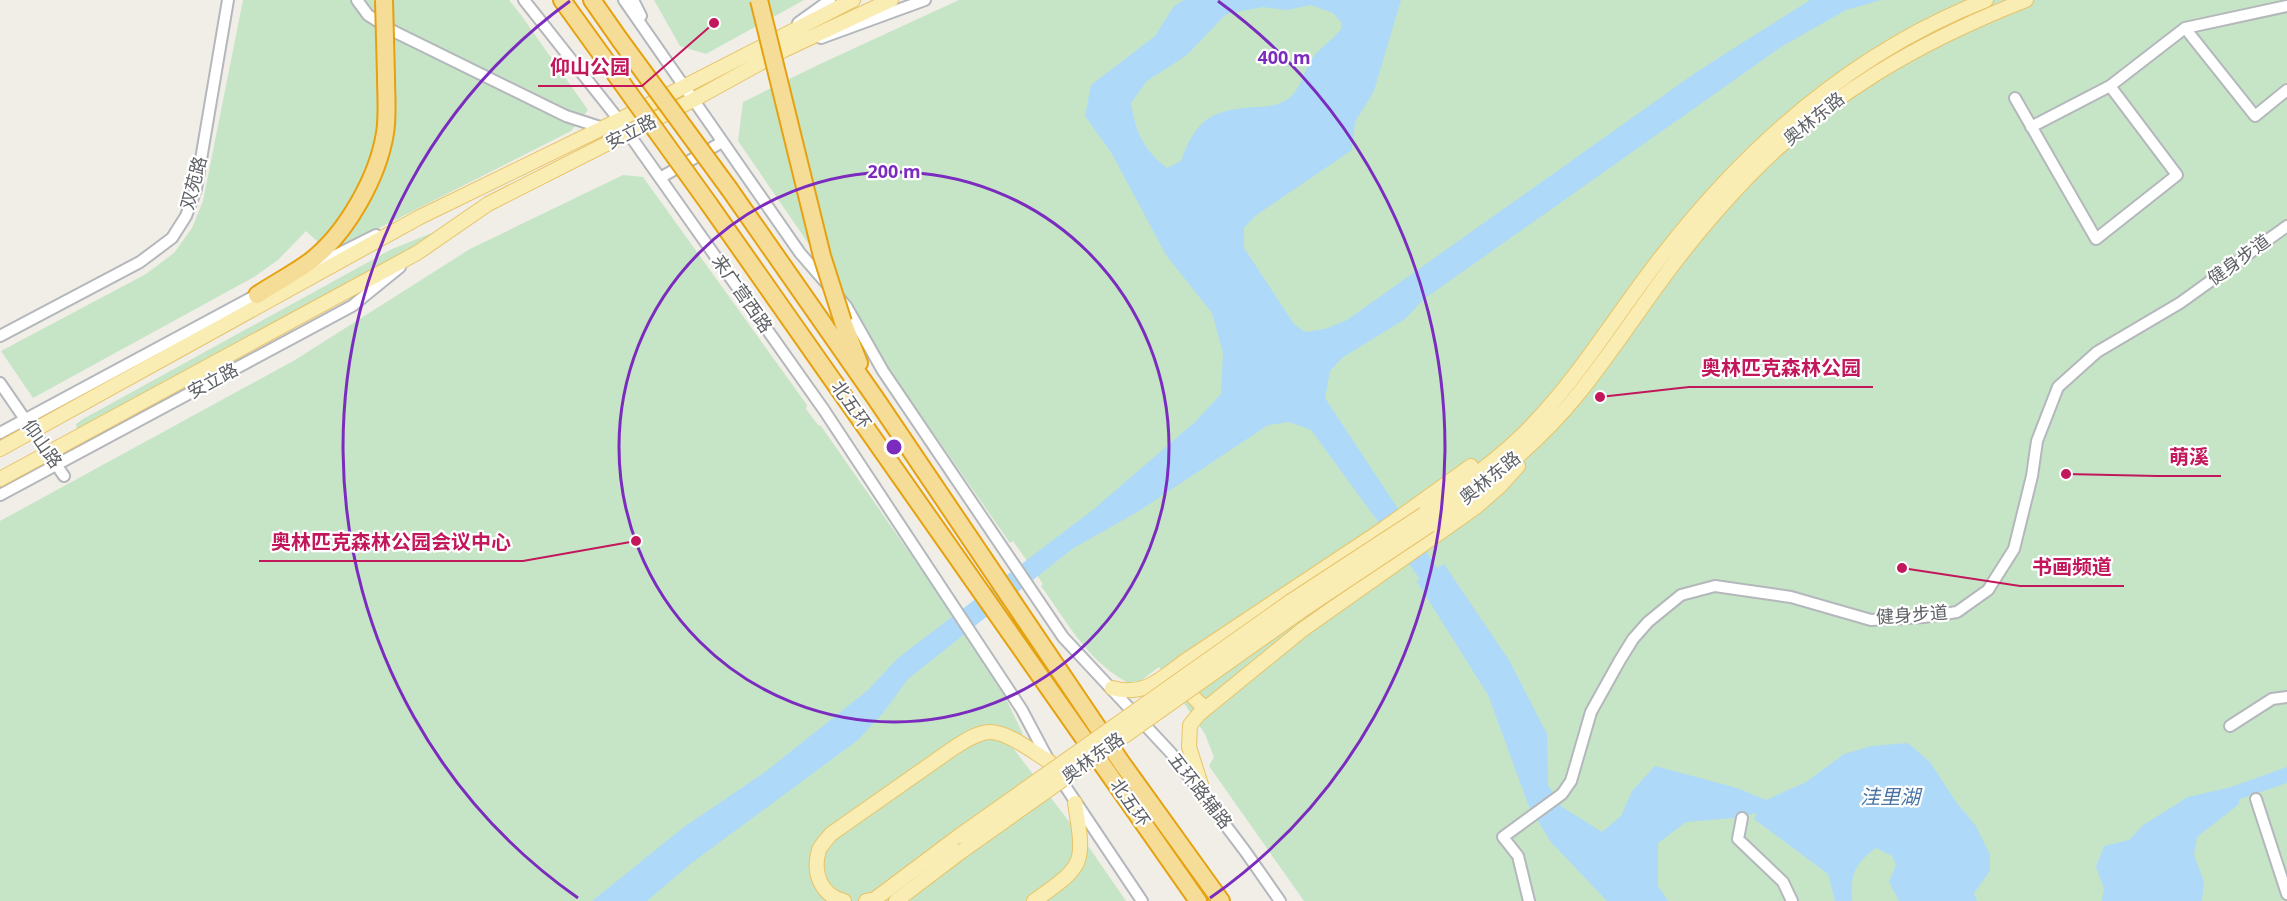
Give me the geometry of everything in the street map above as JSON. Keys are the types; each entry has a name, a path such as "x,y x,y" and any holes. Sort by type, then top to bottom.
{"highway":[{"path":"257,295 312,260 332,239 358,203 374,170 385,133 384,0"},
{"name":"北五环","path":"562,0 967,569 1198,901"},
{"name":"北五环","path":"592,0 730,190 876,399 1121,762 1221,901"},
{"path":"759,0 822,256 843,322 876,399"}],"main road":[{"name":"安立路","path":"0,479 52,458 417,253 488,204 693,100 853,0"},
{"name":"安立路","path":"0,449 420,217 684,86 891,0"},
{"name":"奥林东路","path":"866,901 875,899 959,836 1291,601 1423,516 1503,470 1540,427 1664,252 1707,200 1788,119 1840,79 1898,42 1986,0"},
{"name":"奥林东路","path":"1540,427 1579,393 1676,261 1718,210 1751,174 1798,130 1849,91 1905,55 1985,16 2026,0"},
{"path":"1112,688 1124,692 1138,691 1153,684 1382,530 1423,516 1493,450 1540,427"},
{"path":"1205,797 1189,747 1190,725 1206,707 1302,630 1432,539 1500,486 1540,427"},
{"name":"奥林东路","path":"896,901 962,851 1300,611 1423,516"},
{"path":"1185,661 1183,676 1199,704 1206,707"},
{"name":"奥林东路","path":"844,901 835,899 825,892 818,878 817,864 820,848 831,834 955,747 974,736 990,732 1012,739 1050,762"},
{"name":"奥林东路","path":"1034,901 1074,871 1080,857 1081,845 1074,803"}],"street":[{"name":"双苑路","path":"0,336 140,262 172,238 186,216 196,189 228,0"},
{"path":"357,0 368,15 393,31 566,116 603,128"},
{"name":"来广营西路","path":"524,0 619,120 824,410 1022,710 1074,803 1142,901"},
{"path":"624,0 659,51"},
{"path":"633,0 659,51"},
{"name":"安立路","path":"781,44 830,0"},
{"name":"安立路","path":"781,44 849,29 925,0"},
{"path":"2031,127 2110,86 2185,28 2287,6"},
{"path":"2185,28 2255,116 2287,90"},
{"name":"五环路辅路","path":"659,51 800,253 846,306 883,371 1063,637 1171,753 1280,901"},
{"path":"2015,98 2096,239 2177,175 2110,86"},
{"path":"660,178 722,142"},
{"name":"安立路","path":"0,433 257,295 369,238 420,217"},
{"name":"健身步道","path":"1529,901 1518,856 1503,837 1562,794 1570,781 1591,712 1633,639 1648,622 1681,595 1715,586 1791,597 1871,620 1924,617 1957,612 1988,590 2014,549 2032,476 2037,441 2058,387 2097,352 2180,303 2287,226"},
{"name":"仰山路","path":"0,383 64,476"},
{"name":"安立路","path":"0,495 52,458"},
{"path":"2230,726 2272,699 2287,697"},
{"path":"2256,799 2287,894"},
{"path":"1742,818 1738,839 1783,882 1792,901"}],"green space":[{"path":"243,0 509,0 588,110 571,131 330,253 306,231 278,260 254,277 33,398 1,351 146,274 174,253 192,228 203,201"},
{"path":"654,0 804,0 706,54 680,46"},
{"path":"959,0 2287,0 2287,901 1304,901 1209,766 1214,757 1205,734 1159,667 1134,686 1104,667 1071,629 1013,541 1010,543 888,368 837,285 738,141 743,102"},
{"path":"623,175 643,177 807,405 806,409 821,426 993,672 1023,734 1013,748 1093,853 1126,901 0,901 0,521 295,360 470,249"},
{"path":"452,225 416,251 77,430 76,424 83,419 392,249"}],"water":[{"name":"洼里湖","path":"1184,0 1401,0 1374,91 1355,122 1352,150 1255,216 1244,228 1244,248 1294,324 1305,332 1325,329 1347,320 1698,71 1810,0 1881,0 1846,10 1781,47 1424,299 1405,319 1342,358 1330,371 1325,398 1437,568 1444,564 1509,660 1547,734 1548,785 1562,807 1602,832 1621,816 1632,791 1655,766 1737,788 1766,800 1806,782 1844,754 1872,746 1908,743 1930,762 1956,802 1976,826 1990,855 1990,871 1974,893 1977,901 1899,901 1889,882 1896,865 1892,856 1876,848 1863,859 1855,870 1852,901 1835,901 1828,874 1754,819 1757,813 1734,818 1686,822 1658,843 1658,886 1668,901 1607,901 1550,841 1528,804 1488,695 1417,582 1420,579 1311,430 1289,422 1268,425 1139,511 1072,549 908,679 883,713 858,740 693,862 647,901 592,901 684,827 765,772 868,690 898,658 1094,509 1196,421 1221,394 1223,353 1212,313 1166,255 1112,154 1085,116 1091,85 1155,36 1174,6","holes":["1311,5 1333,13 1341,22 1341,29 1315,55 1296,91 1288,99 1264,107 1228,110 1208,119 1193,135 1181,161 1167,168 1146,147 1138,132 1131,103 1147,81 1187,55 1226,14 1263,7 1287,10"]},
{"path":"2287,767 2287,783 2240,799 2238,805 2197,837 2194,855 2204,882 2202,901 2102,901 2104,888 2096,867 2104,846 2129,840 2143,825 2188,797 2231,787"}],"place":[{"name":"仰山公园","path":"714,23"},
{"name":"奥林匹克森林公园","path":"1600,397"},
{"name":"萌溪","path":"2066,474"},
{"name":"奥林匹克森林公园会议中心","path":"636,541"},
{"name":"书画频道","path":"1902,568"}]}
